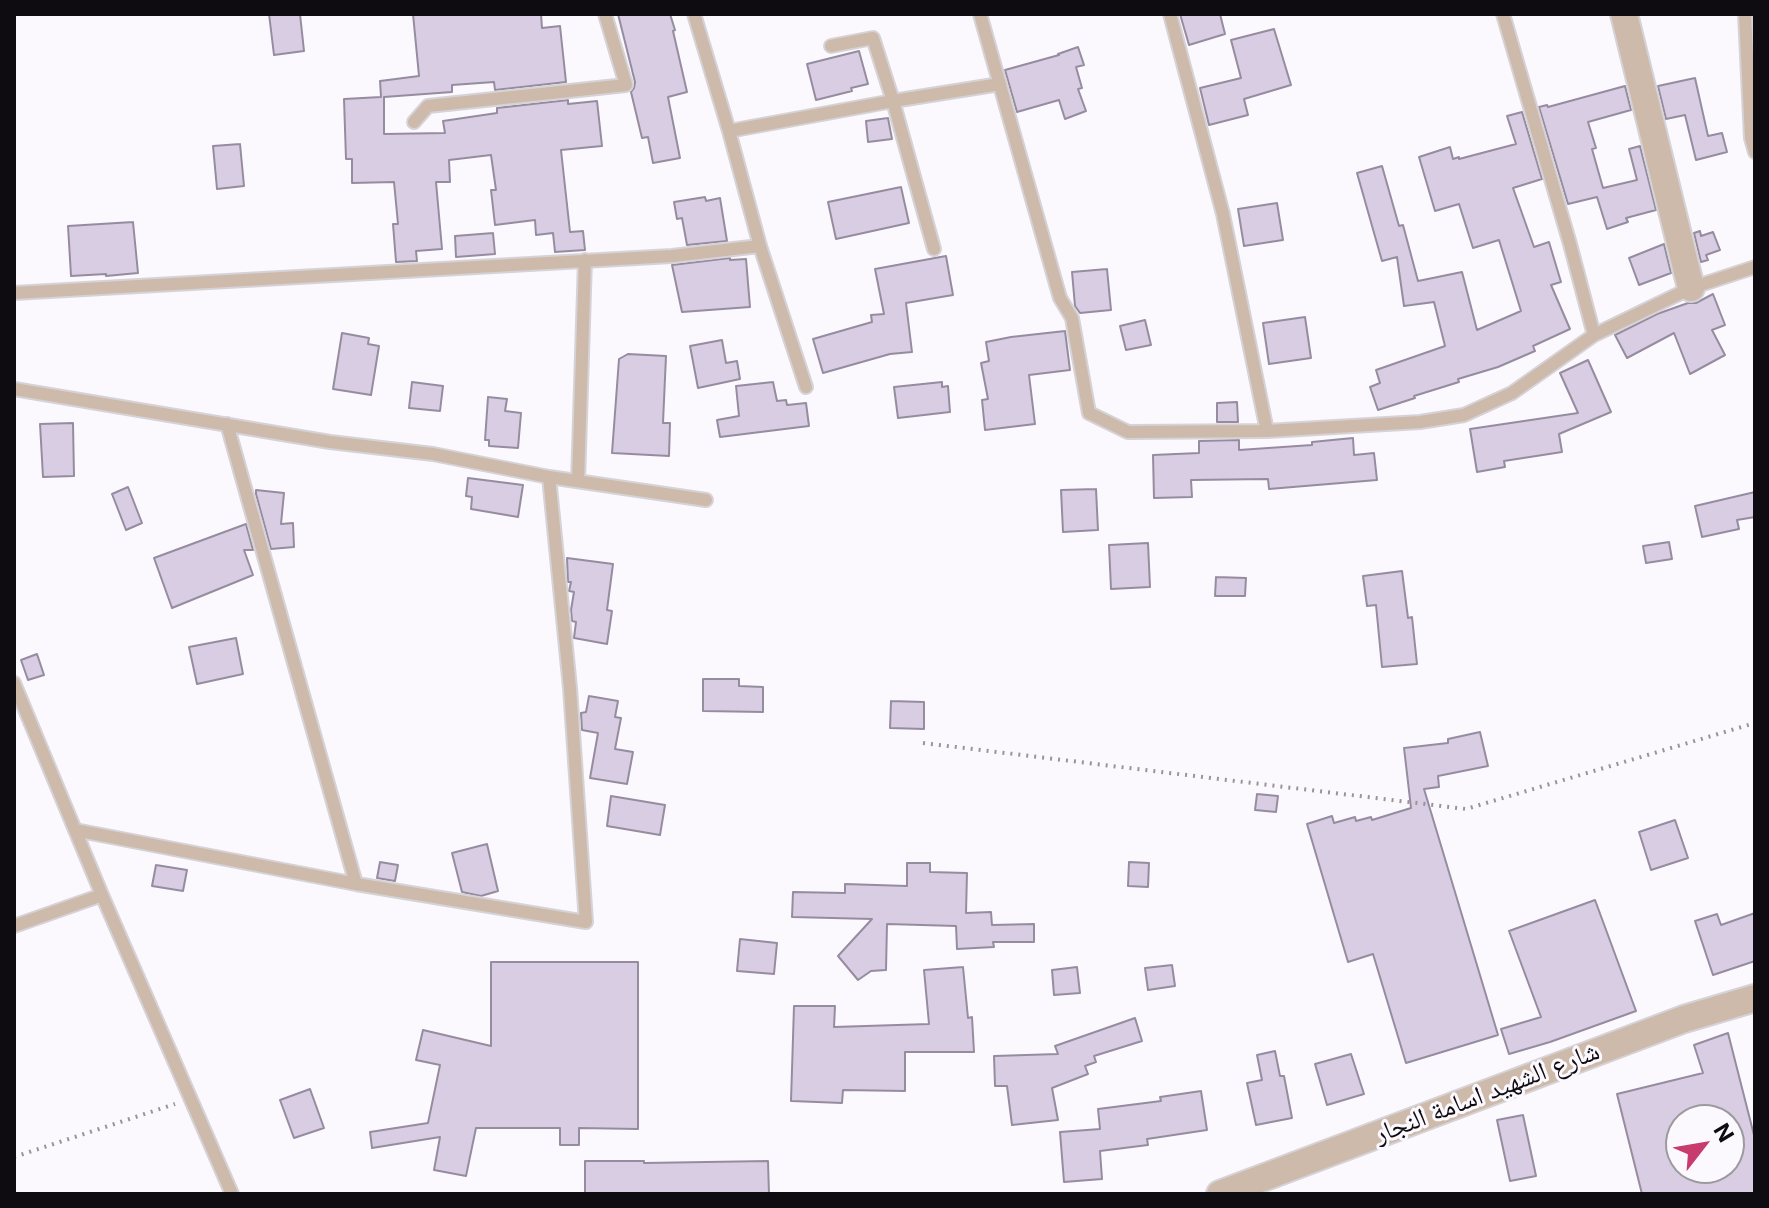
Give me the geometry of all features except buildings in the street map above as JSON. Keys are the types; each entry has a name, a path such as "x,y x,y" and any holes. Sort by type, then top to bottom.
{"street":[{"path":"1625,14 1691,288"},
{"name":"شارع الشهيد اسامة النجار","path":"1220,1194 1684,1019 1755,998"}],"lane":[{"path":"414,122 428,106 626,85 605,14"},
{"path":"694,14 760,246 806,387"},
{"path":"980,14 1060,298 1072,318 1089,413 1128,432 1267,431 1420,422 1464,415 1512,393 1594,335 1691,288 1755,267"},
{"path":"1170,14 1223,214 1267,431"},
{"path":"1503,14 1594,335"},
{"path":"1745,14 1751,138 1755,152"},
{"path":"831,46 873,38 934,249"},
{"path":"729,131 1000,84"},
{"path":"14,293 672,256 760,246"},
{"path":"578,481 585,260"},
{"path":"14,389 706,500"},
{"path":"227,424 356,884"},
{"path":"75,830 356,884 586,922 570,688 549,477"},
{"path":"14,683 20,713 75,830 232,1194"},
{"path":"14,926 102,895"}],"path":[{"path":"923,743 1466,809 1755,723"},
{"path":"14,1157 191,1099"}]}
